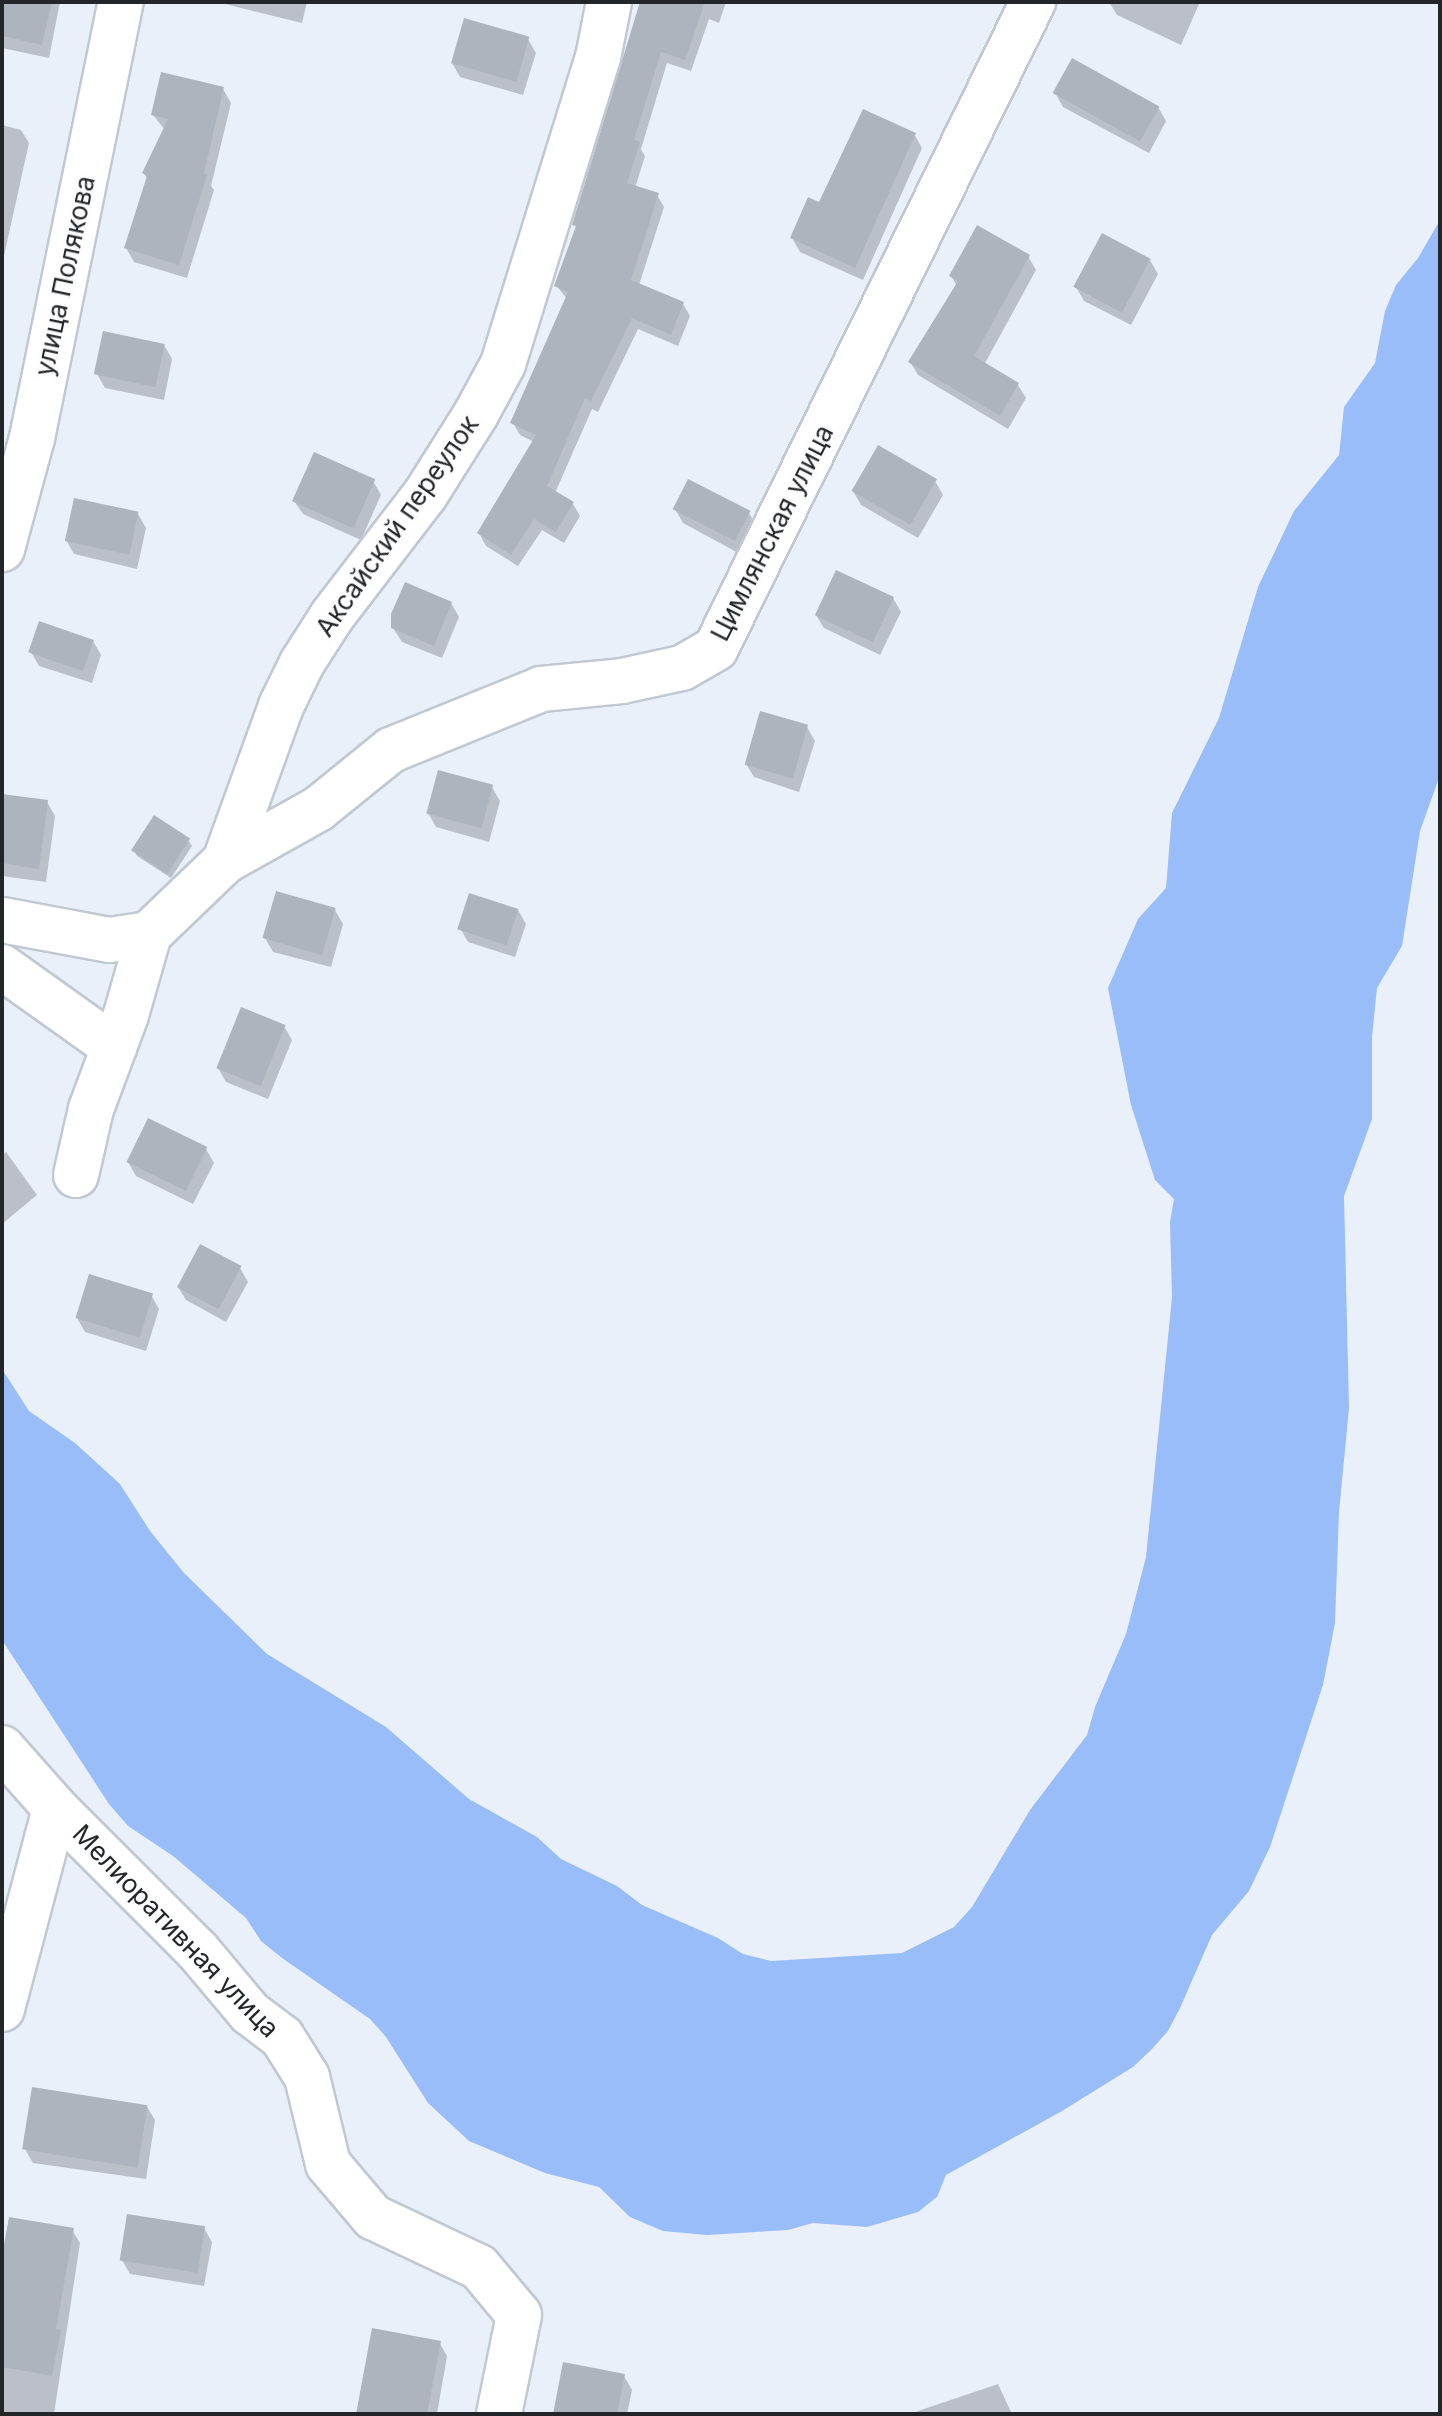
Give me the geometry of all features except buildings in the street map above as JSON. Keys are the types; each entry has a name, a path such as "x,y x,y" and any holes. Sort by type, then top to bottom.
{"street":[{"name":"улица Полякова","path":"2,549 32,438 121,2"},
{"name":"Аксайский переулок","path":"225,861 281,706 302,663 332,616 425,495 503,364 598,58 609,2"},
{"name":"Цимлянская улица","path":"149,934 225,861 318,809 391,750 541,689 622,681 682,668 716,648 1033,2"},
{"path":"2,920 110,940 149,934 91,1109 76,1175"},
{"path":"2,967 114,1047"},
{"name":"Мелиоративная улица","path":"2,1748 55,1808 198,1951 250,2013 282,2037 307,2077 328,2164 373,2217 479,2267 519,2315 499,2414"},
{"path":"2,2009 55,1808"}],"water":[{"path":"1440,220 1440,775 1420,831 1402,946 1377,988 1372,1037 1372,1119 1344,1196 1349,1408 1339,1512 1335,1623 1323,1685 1270,1847 1249,1891 1212,1935 1168,2031 1151,2050 1133,2067 1062,2111 946,2175 937,2197 918,2212 867,2227 813,2223 788,2230 707,2235 663,2231 630,2217 599,2187 545,2173 469,2141 428,2103 386,2037 370,2019 261,1941 246,1918 173,1856 128,1826 109,1804 2,1640 2,1369 29,1411 75,1443 120,1484 150,1531 184,1573 267,1654 386,1727 469,1799 537,1837 561,1859 617,1886 642,1905 718,1938 743,1954 771,1961 902,1953 954,1927 972,1907 1030,1810 1087,1735 1095,1707 1126,1634 1146,1557 1172,1297 1170,1222 1174,1199 1155,1180 1131,1105 1108,988 1138,919 1166,888 1172,813 1219,718 1258,587 1294,511 1339,455 1344,407 1375,363 1385,311 1396,285 1418,258"}]}
